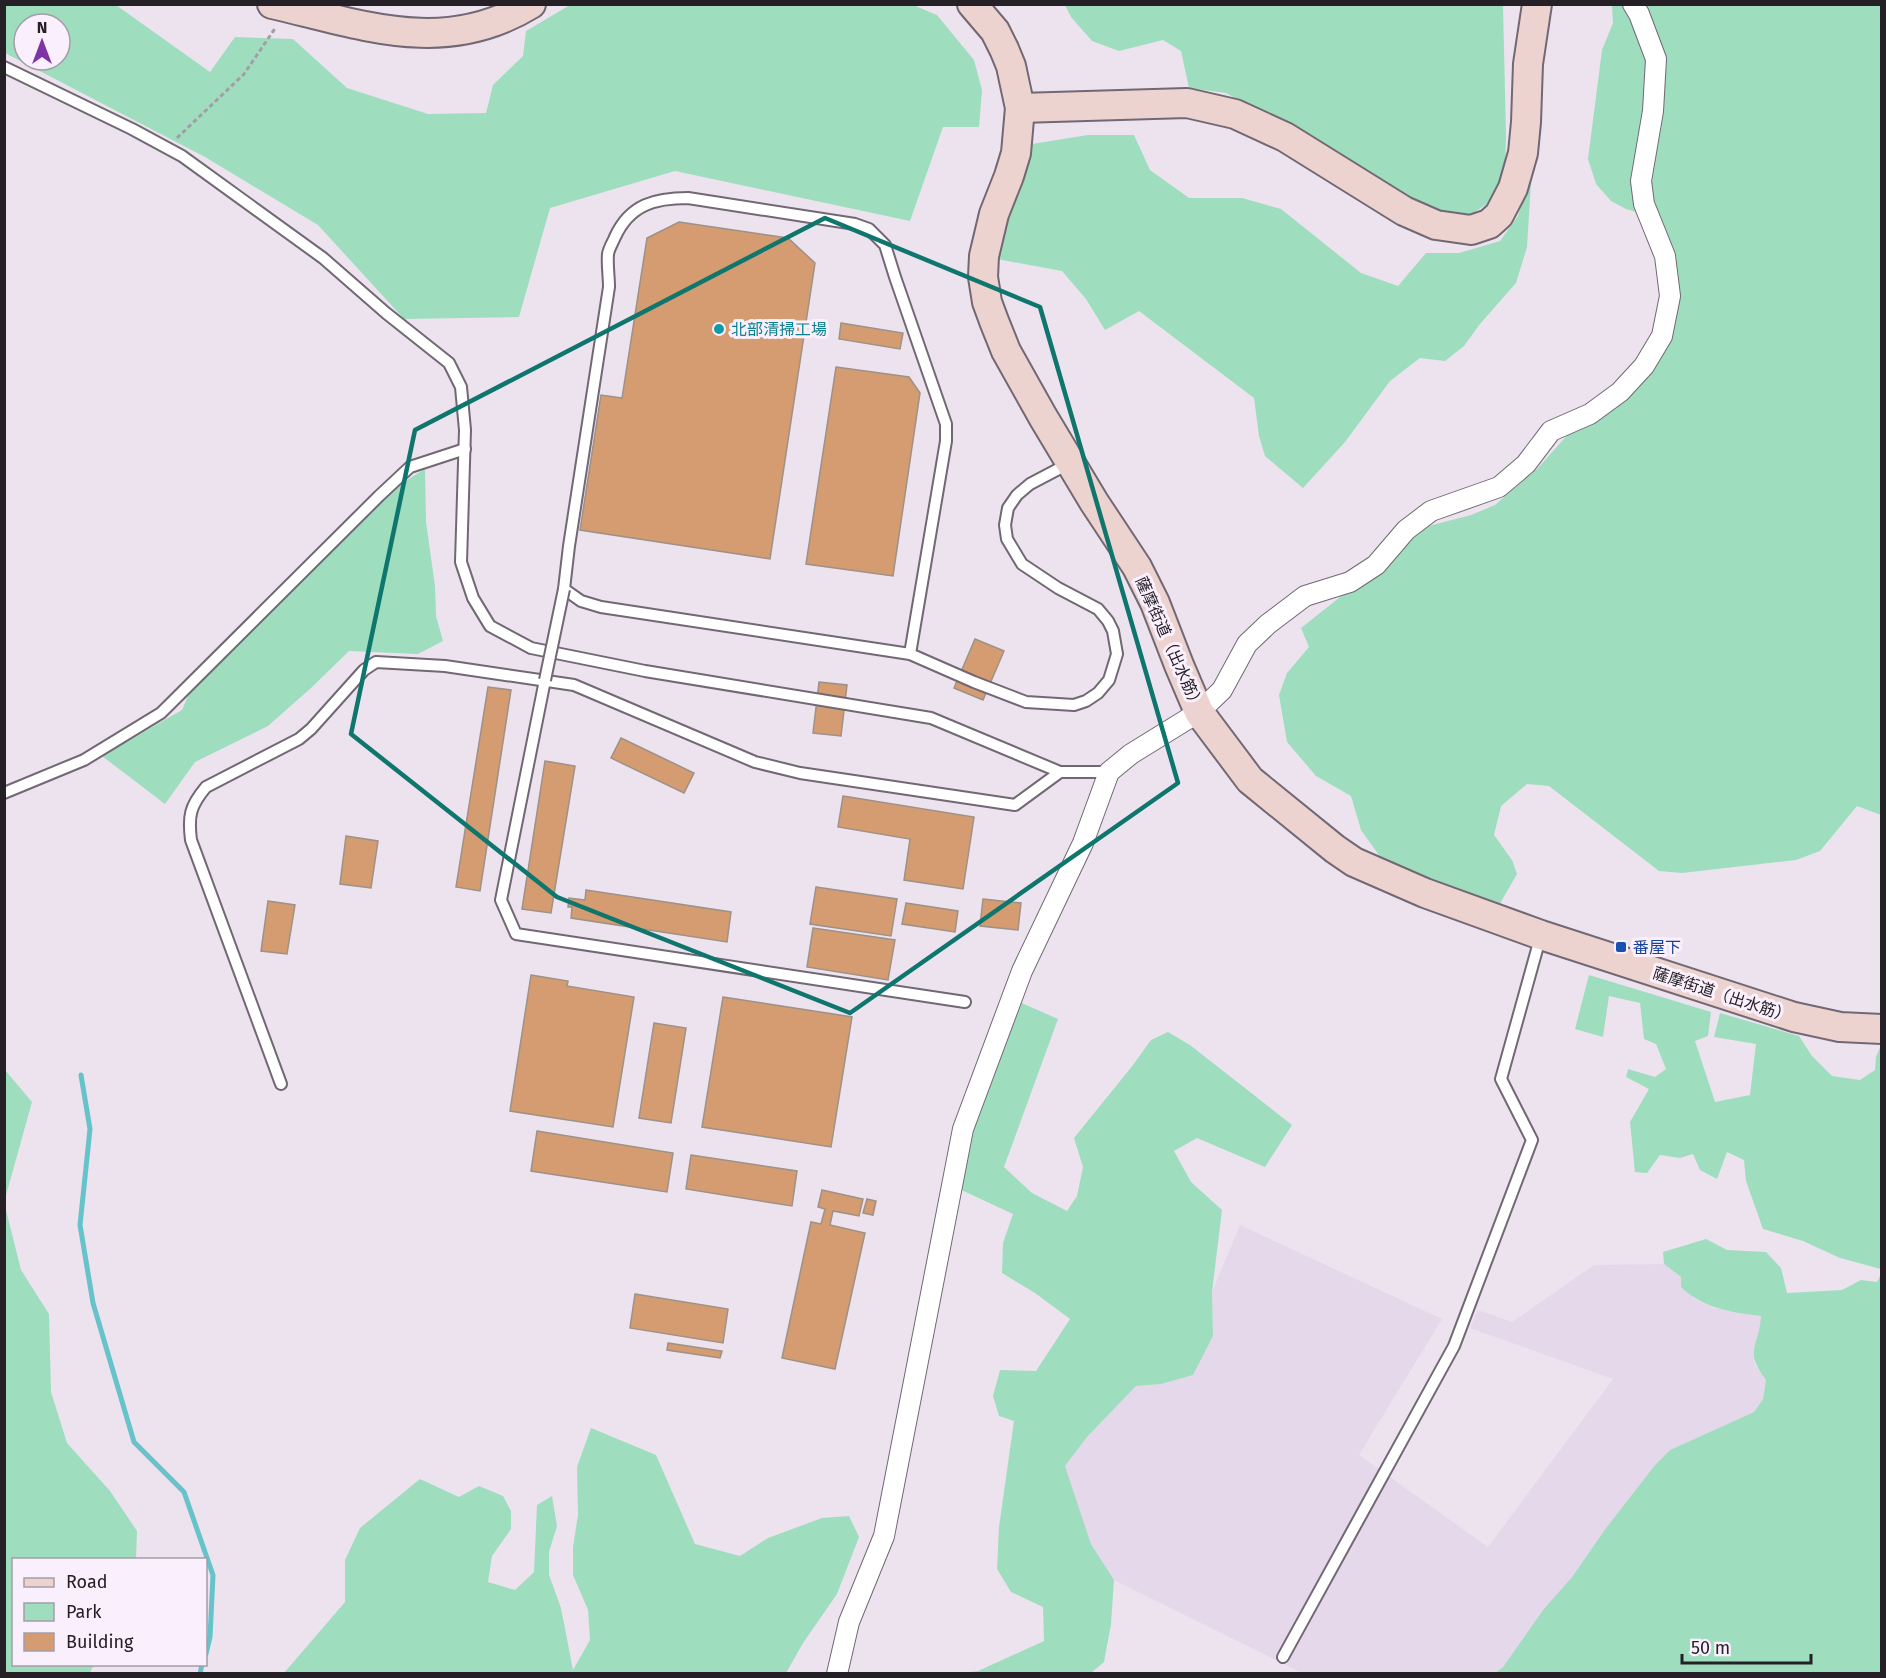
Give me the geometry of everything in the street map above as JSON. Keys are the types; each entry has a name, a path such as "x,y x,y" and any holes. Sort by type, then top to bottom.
{"street":[{"path":"280,6 364,26 426,35 456,32 489,24 520,12 531,4"},
{"name":"薩摩街道（出水筋）","path":"972,4 994,31 1004,49 1011,66 1020,108 1016,153 991,222 984,256 983,277 987,302 1006,351 1071,462 1137,567 1155,603 1199,712 1250,780 1335,849 1354,861 1425,894 1541,935 1794,1017 1840,1027 1881,1029"},
{"path":"1020,108 1187,103 1235,114 1285,137 1404,211 1436,225 1471,230 1488,224 1499,215 1513,188 1523,153 1528,64 1537,4"},
{"path":"837,1674 849,1622 884,1536 963,1129 1022,971 1083,843 1109,772 1131,754 1199,712 1222,690 1247,644 1268,624 1305,596 1350,582 1376,565 1406,530 1431,511 1499,487 1526,464 1551,431 1590,414 1620,392 1644,366 1662,336 1670,296 1665,256 1644,204 1641,181 1653,111 1656,59 1633,4"}],"lane":[{"path":"4,67 182,156 323,258 386,313 449,363 461,387 465,430 461,562 473,598 490,626 531,648 656,673 931,718 1060,772 1109,772"},
{"path":"910,654 946,441 946,424 885,244 869,230 855,224 688,198 666,198 646,203 627,217 608,252 609,287 564,589 501,900 516,934 965,1002"},
{"path":"4,793 84,760 161,713 410,467 465,449"},
{"path":"564,589 581,601 601,607 910,654 1026,702 1074,705 1098,693 1109,680 1117,654 1116,642 1108,621 1098,609 1058,588 1022,564 1006,539 1005,525 1008,508 1017,495 1030,484 1071,462"},
{"path":"281,1084 191,840 189,825 191,809 206,787 299,739 311,729 364,670 376,662 445,666 574,685 754,762 800,773 1015,805 1060,772"},
{"path":"1283,1657 1454,1346 1532,1140 1501,1079 1541,935"}],"path":[{"path":"166,148 244,74 280,6"}],"highlighted area":[{"path":"825,218 1040,307 1178,783 850,1013 557,897 351,734 415,430"}],"shaded area":[{"path":"1240,1225 1442,1319 1359,1455 1488,1547 1613,1379 1470,1328 1478,1310 1512,1322 1594,1265 1664,1264 1681,1277 1693,1298 1713,1308 1762,1316 1753,1351 1755,1365 1766,1380 1763,1399 1754,1412 1670,1450 1655,1465 1606,1528 1572,1577 1543,1610 1503,1667 1495,1673 1302,1673 1114,1580 1091,1544 1065,1466 1087,1437 1136,1386 1161,1384 1213,1336 1212,1292"}],"green space":[{"path":"4,5 116,5 210,72 235,37 293,39 347,88 428,114 486,113 493,85 523,56 526,31 570,5 913,5 937,15 974,60 982,90 979,127 943,127 910,221 675,171 550,208 519,317 404,319 318,225 205,157 42,72 72,72 72,12 12,12 12,57 5,53"},
{"path":"1065,5 1503,5 1505,175 1494,199 1469,216 1426,211 1269,116 1226,93 1189,88 1181,51 1163,40 1119,51 1092,41 1071,17"},
{"path":"1612,5 1881,5 1881,815 1857,806 1820,851 1796,860 1682,873 1659,871 1549,786 1527,784 1501,806 1494,835 1512,860 1517,874 1498,907 1394,876 1361,830 1351,796 1316,776 1287,742 1279,695 1287,673 1309,647 1301,628 1373,571 1421,528 1471,515 1495,505 1537,469 1571,431 1627,397 1676,313 1657,218 1626,209 1611,201 1596,184 1588,159 1602,50 1613,23"},
{"path":"1088,135 1134,135 1150,170 1189,198 1242,198 1281,209 1361,273 1398,286 1426,253 1459,253 1500,241 1518,216 1532,167 1527,247 1516,283 1464,346 1445,361 1420,358 1390,381 1345,442 1303,488 1265,456 1259,436 1254,398 1139,311 1105,330 1086,299 1062,271 997,259 1020,168 1032,144"},
{"path":"425,469 426,522 435,586 436,616 443,641 418,654 349,651 268,726 195,762 165,804 102,756 182,710 201,666 355,520"},
{"path":"1589,975 1711,1012 1708,1036 1695,1041 1715,1102 1750,1095 1756,1044 1714,1037 1720,1013 1799,1036 1812,1056 1832,1076 1860,1080 1875,1070 1876,1057 1881,1045 1881,1269 1840,1258 1803,1241 1763,1229 1746,1181 1744,1160 1727,1152 1717,1179 1700,1170 1693,1154 1680,1158 1660,1155 1647,1173 1635,1172 1630,1122 1649,1089 1626,1077 1628,1069 1655,1077 1666,1069 1656,1044 1644,1039 1640,1003 1609,996 1603,1037 1575,1029"},
{"path":"1006,996 1058,1019 1004,1167 1032,1193 1067,1211 1077,1196 1083,1167 1074,1138 1151,1040 1168,1032 1190,1045 1292,1125 1265,1167 1197,1138 1174,1151 1191,1182 1222,1210 1212,1292 1213,1336 1193,1375 1161,1384 1136,1386 1087,1437 1065,1466 1091,1544 1114,1580 1111,1624 1104,1662 1091,1673 960,1673 978,1671 1044,1641 1043,1607 1011,1592 997,1569 999,1527 1014,1421 999,1416 993,1396 1000,1370 1036,1371 1070,1319 1035,1293 1002,1273 1003,1243 1013,1214 942,1181 983,1077"},
{"path":"5,1070 32,1102 5,1199"},
{"path":"4,1202 21,1270 49,1314 51,1392 67,1443 110,1491 137,1531 136,1558 12,1558 12,1666 95,1666 90,1673 5,1673"},
{"path":"1706,1239 1727,1250 1766,1252 1781,1268 1787,1293 1842,1290 1861,1280 1877,1282 1881,1274 1881,1673 1495,1673 1503,1667 1543,1610 1572,1577 1606,1528 1655,1465 1670,1450 1754,1412 1763,1399 1766,1380 1755,1362 1754,1355 1761,1316 1729,1311 1699,1300 1681,1287 1681,1277 1664,1264 1663,1252"},
{"path":"591,1428 656,1455 695,1544 740,1556 768,1538 822,1518 849,1516 859,1537 837,1594 803,1643 786,1673 284,1673 345,1602 345,1560 360,1528 420,1479 459,1497 479,1486 503,1496 511,1511 511,1529 492,1556 488,1582 515,1590 534,1572 537,1505 552,1496 557,1526 549,1552 549,1575 561,1608 573,1670 590,1640 588,1610 573,1575 573,1547 578,1515 577,1467"}],"building":[{"name":"北部清掃工場","path":"679,222 788,238 815,263 770,559 580,530 601,395 622,398 647,238"},
{"path":"841,323 903,333 900,349 839,339"},
{"path":"836,367 909,377 920,393 893,576 806,564"},
{"path":"975,639 1004,651 983,700 954,688"},
{"path":"819,682 847,685 841,736 813,733"},
{"path":"488,687 511,690 480,891 456,887"},
{"path":"621,738 694,773 684,793 611,758"},
{"path":"545,761 575,766 551,913 522,909"},
{"path":"843,796 974,817 963,889 904,880 910,839 838,827"},
{"path":"346,836 378,841 371,888 340,884"},
{"path":"816,887 897,899 891,936 810,924"},
{"path":"586,890 731,912 727,942 571,918 572,907 568,907 569,898 585,900"},
{"path":"983,899 1021,903 1018,930 980,926"},
{"path":"268,901 295,905 287,954 261,951"},
{"path":"906,903 958,911 955,932 902,924"},
{"path":"813,928 895,940 888,980 807,967"},
{"path":"531,975 568,981 567,986 634,997 613,1127 510,1111"},
{"path":"723,997 852,1017 831,1147 702,1127"},
{"path":"654,1023 686,1028 671,1123 639,1118"},
{"path":"537,1131 673,1153 667,1192 531,1171"},
{"path":"691,1155 797,1171 792,1206 686,1189"},
{"path":"822,1190 863,1199 859,1216 833,1211 830,1225 865,1233 835,1369 782,1358 811,1222 821,1224 825,1209 818,1207"},
{"path":"867,1199 876,1201 873,1215 863,1213"},
{"path":"635,1294 728,1309 723,1343 630,1328"},
{"path":"668,1343 722,1351 720,1358 667,1350"}],"waterway":[{"path":"81,1075 90,1129 80,1225 93,1303 134,1442 184,1492 213,1575 210,1637 207,1650"},
{"path":"200,1674 202,1666"}],"place":[{"name":"北部清掃工場","path":"719,329"},
{"name":"番屋下","path":"1621,947"}]}
